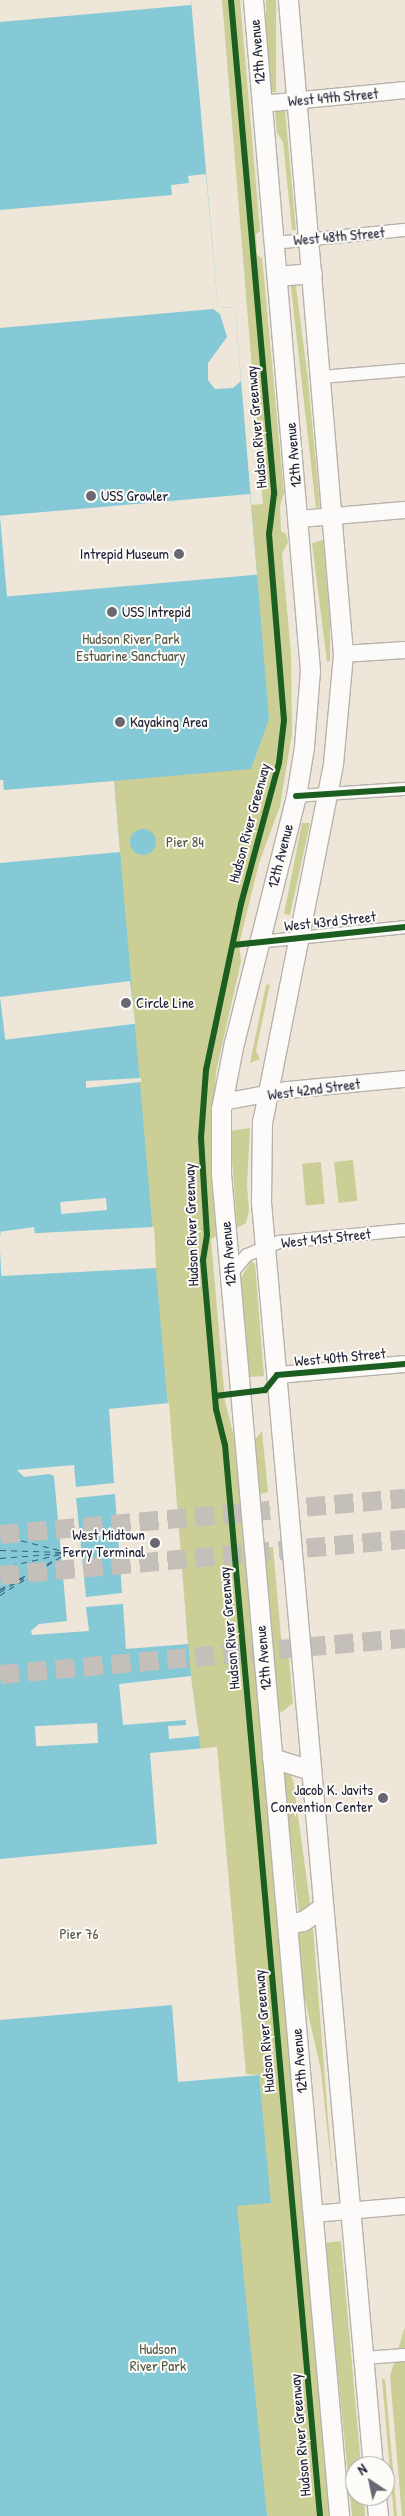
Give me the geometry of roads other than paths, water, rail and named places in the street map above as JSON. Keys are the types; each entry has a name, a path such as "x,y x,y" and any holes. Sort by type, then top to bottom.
{"highway":[{"name":"12th Avenue","path":"253,0 310,670 306,732 296,796 258,942 223,1102 221,1174 339,2516"},
{"path":"288,0 333,516 343,654 337,732 326,796 266,1094 260,1175 264,1246 372,2456"},
{"path":"277,276 312,273"},
{"path":"272,1758 311,1770"},
{"path":"287,1924 308,1919 323,1907"}],"main road":[{"name":"West 49th Street","path":"262,104 405,90"},
{"path":"298,519 405,510"},
{"path":"343,654 405,650"},
{"name":"West 42nd Street","path":"223,1102 266,1094 405,1079"},
{"name":"West 40th Street","path":"277,1375 405,1364"},
{"path":"312,2214 405,2206"}],"street":[{"name":"West 48th Street","path":"274,243 405,230"},
{"path":"320,377 405,370"},
{"path":"296,796 326,796 405,790"},
{"name":"West 43rd Street","path":"258,942 405,927"},
{"name":"West 41st Street","path":"230,1275 247,1255 264,1246 286,1241 405,1230"},
{"path":"364,2358 405,2355"}],"water":[{"name":"Hudson River Park","path":"0,0 191,0 218,308 235,307 269,719 251,769 114,781 191,1676 244,2076 259,2075 271,2203 237,2206 267,2516 0,2516"},
{"path":"143,829 153,832 156,842 153,852 143,855 133,852 130,842 133,832"}],"tunnel":[{"path":"0,1534 405,1498"},
{"path":"0,1575 405,1539"},
{"path":"0,1674 405,1638"}],"place":[{"name":"USS Growler","path":"91,496"},
{"name":"Intrepid Museum","path":"179,554"},
{"name":"USS Intrepid","path":"112,612"},
{"name":"Kayaking Area","path":"120,722"},
{"name":"Circle Line","path":"126,1003"},
{"name":"West Midtown Ferry Terminal","path":"155,1543"},
{"name":"Jacob K. Javits Convention Center","path":"383,1798"}],"park label":[{"name":"Hudson River Park Estuarine Sanctuary","path":"131,646"},
{"name":"Pier 84","path":"185,842"},
{"name":"Pier 76","path":"79,1934"}]}
